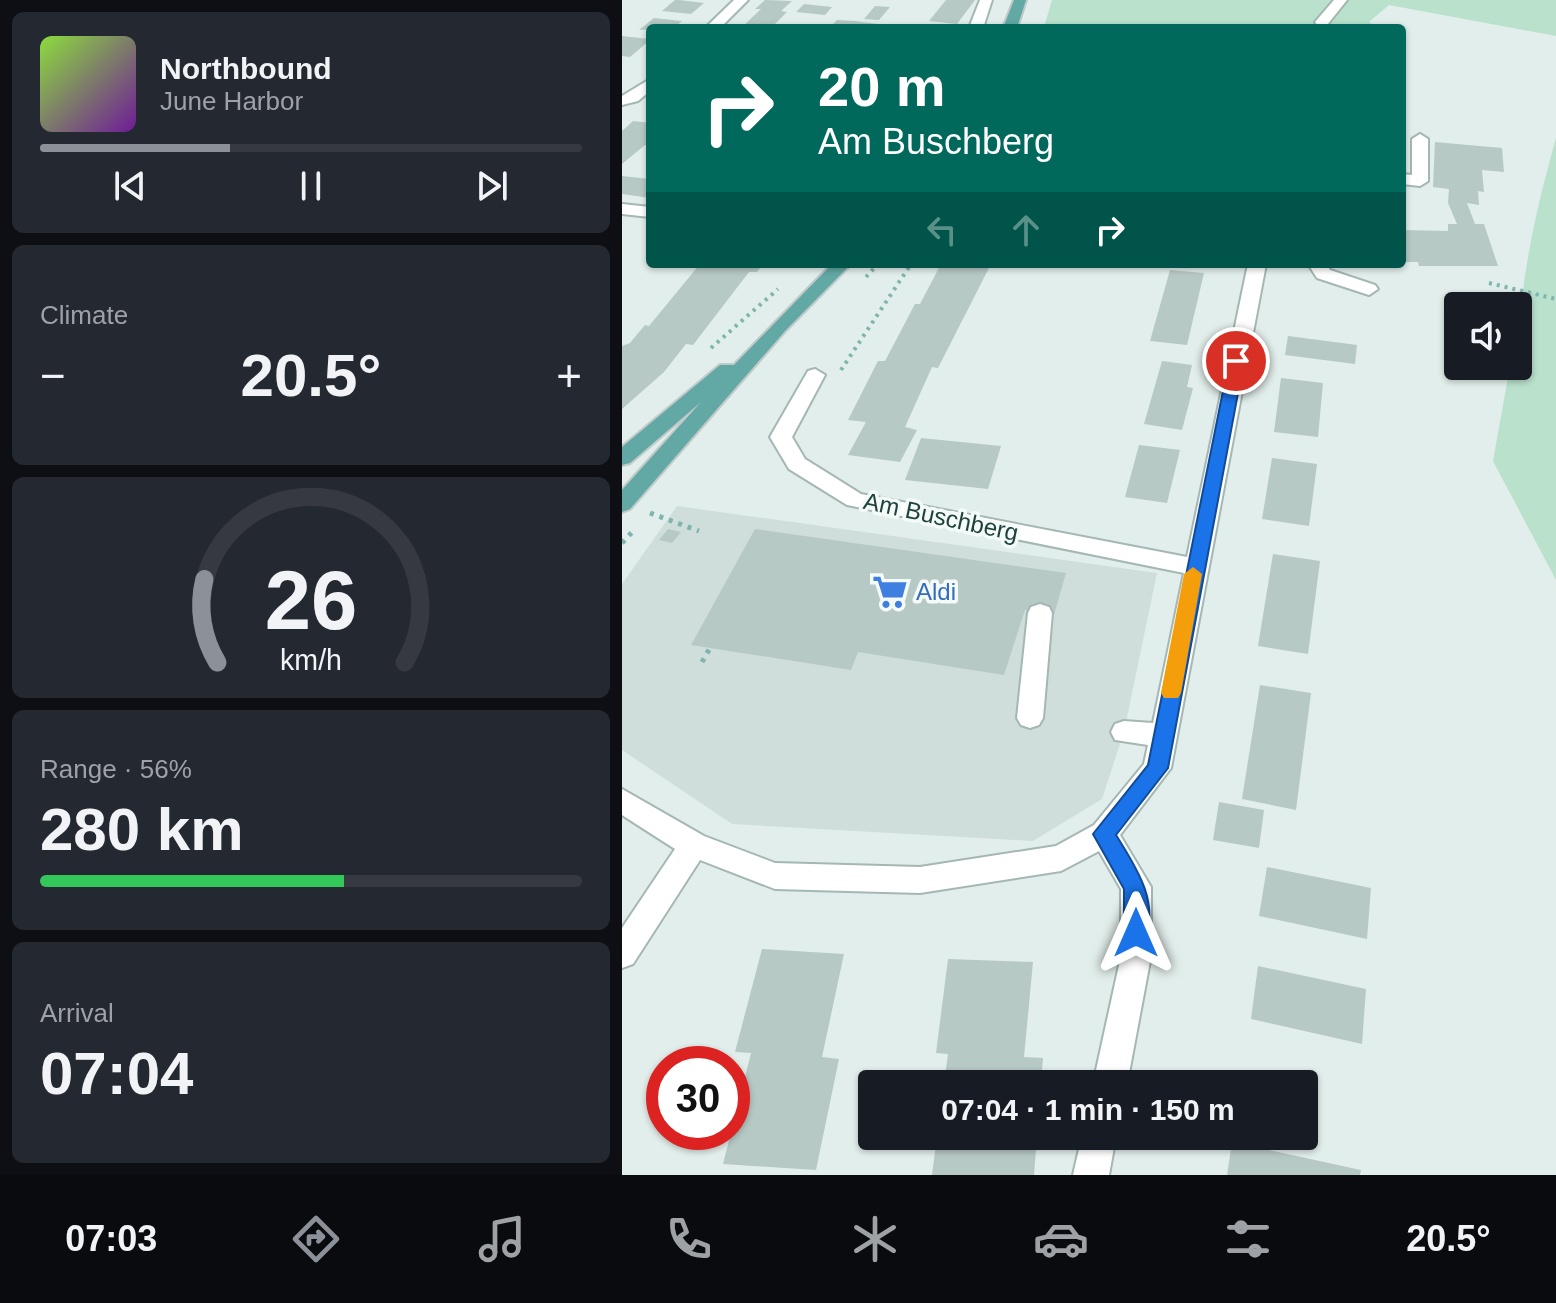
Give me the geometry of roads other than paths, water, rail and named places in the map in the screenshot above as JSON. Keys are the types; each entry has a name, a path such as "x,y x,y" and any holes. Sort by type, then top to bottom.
{"main road":[{"path":"1011,24 1020,0"},
{"path":"622,504 778,327 838,268"},
{"path":"622,458 778,327"}],"street":[{"path":"716,24 742,0"},
{"path":"977,24 986,0"},
{"path":"1322,22 1341,0"},
{"path":"622,101 633,98 646,87"},
{"path":"1406,179 1420,181 1420,139"},
{"path":"622,209 646,212"},
{"path":"622,801 694,845 775,876 920,880 1061,858 1104,834 1157,768 1256,268"},
{"path":"1319,268 1323,274 1369,289"},
{"name":"Am Buschberg","path":"815,375 781,437 797,464 855,500 1195,567"},
{"path":"1030,718 1040,613"},
{"path":"1124,732 1163,735"},
{"path":"1104,834 1136,887 1136,956 1113,1070"},
{"path":"622,954 694,845"},
{"path":"1091,1175 1096,1150"}],"place":[{"name":"Aldi","path":"890,592"}]}
